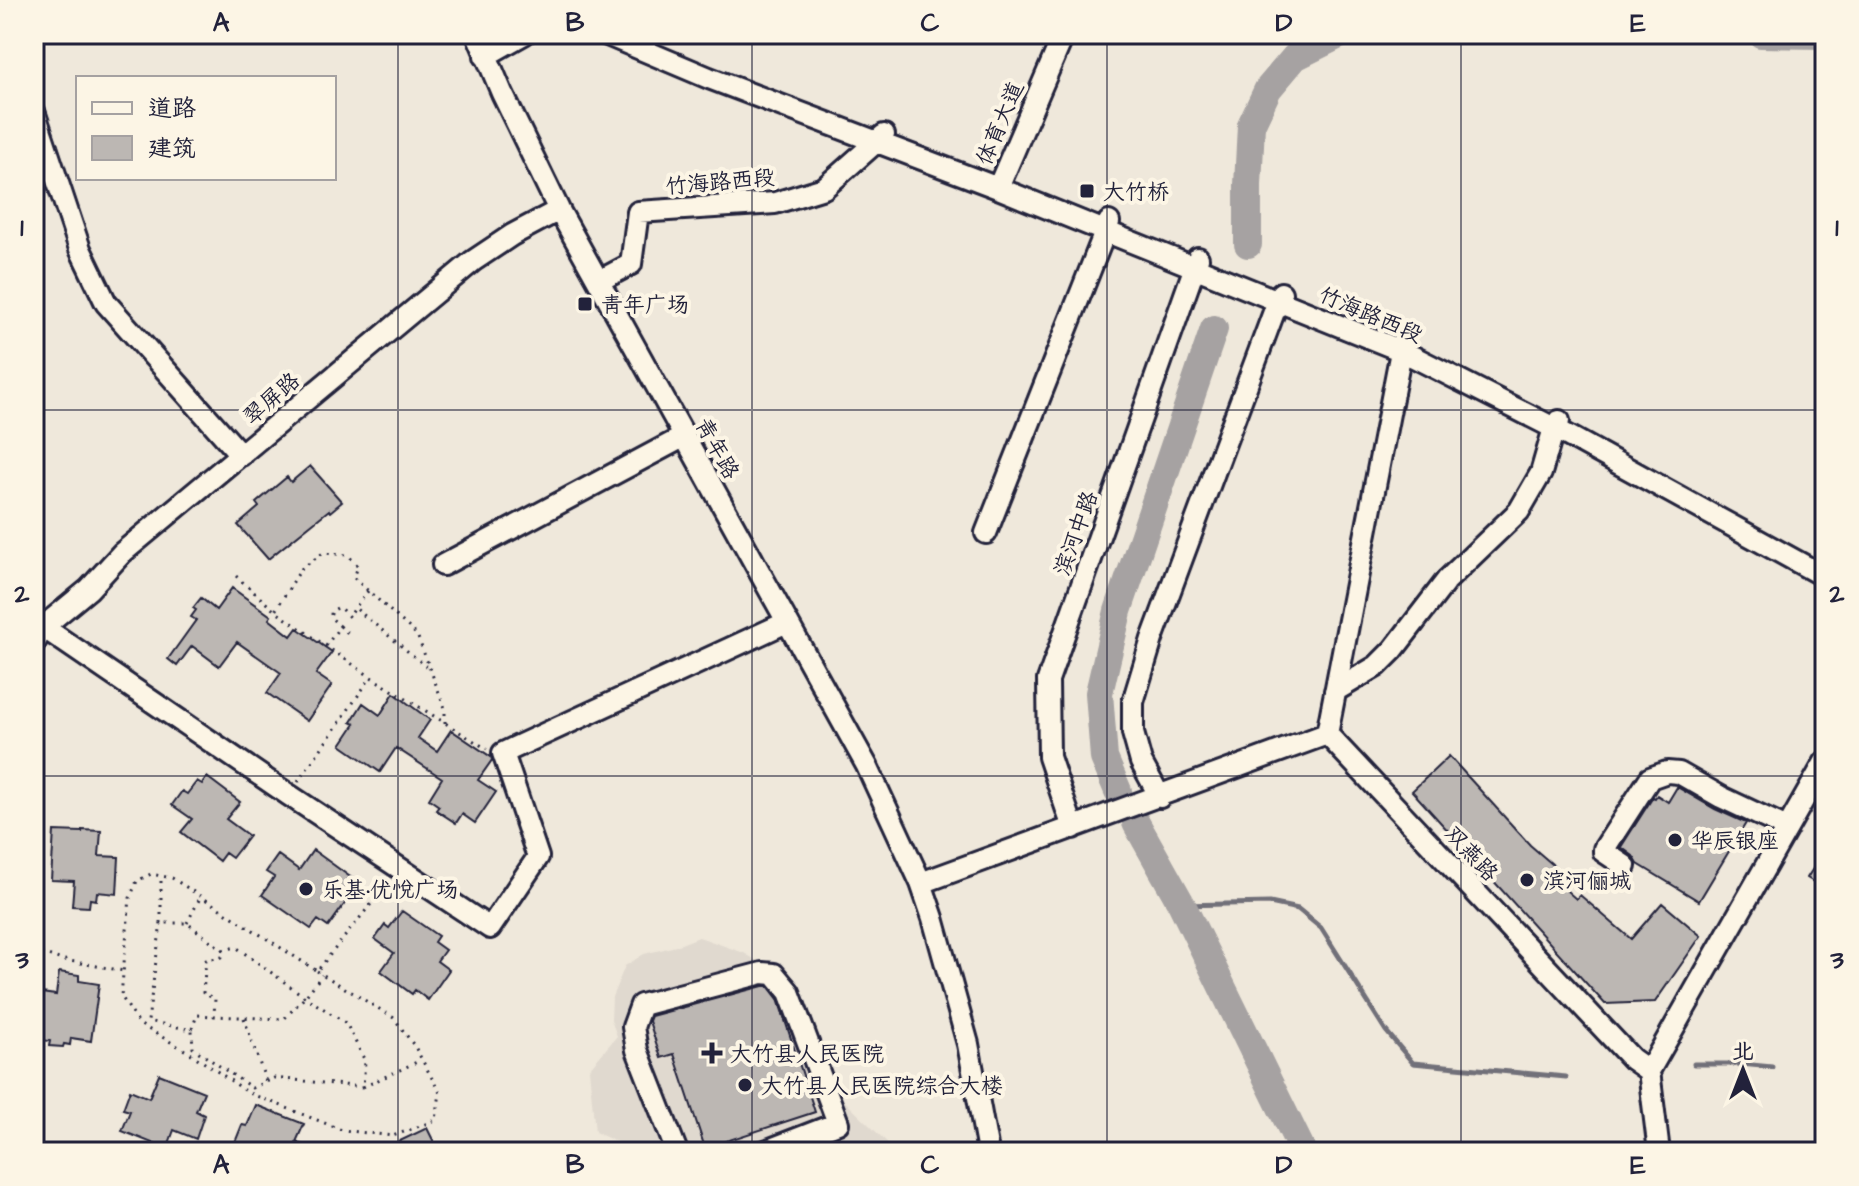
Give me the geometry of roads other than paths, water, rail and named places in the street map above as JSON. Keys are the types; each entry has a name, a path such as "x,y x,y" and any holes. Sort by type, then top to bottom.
{"street":[{"name":"青年路","path":"477,34 559,210 867,766 921,883 968,1044 988,1152"},
{"path":"485,56 524,34"},
{"name":"竹海路西段","path":"605,34 709,78 1000,184 1402,346 1825,567"},
{"name":"竹海路西段","path":"628,34 880,139"},
{"name":"体育大道","path":"1000,184 1064,34"},
{"path":"34,111 80,249 106,303 241,455"},
{"name":"竹海路西段","path":"599,281 631,264 638,212 775,203 824,188 880,139"},
{"name":"翠屏路","path":"39,636 122,553 473,261 512,235 559,210"},
{"path":"986,533 1107,226"},
{"name":"滨河中路","path":"1073,828 1049,757 1048,680 1197,263"},
{"path":"1160,797 1141,762 1133,733 1133,702 1152,639 1280,297"},
{"path":"921,883 1327,734 1402,346"},
{"path":"1335,691 1377,666 1447,580 1519,511 1541,473 1556,424"},
{"name":"竹海路西段","path":"1556,424 1825,577"},
{"path":"443,565 685,436"},
{"path":"39,636 289,795 490,928 538,857 503,753 787,622"},
{"name":"双燕路","path":"1327,734 1632,1059 1649,1071"},
{"path":"1659,1152 1649,1071 1825,762"},
{"path":"1625,866 1604,849 1650,778 1667,772 1679,773 1787,828"},
{"path":"677,1152 637,1050 633,1027 641,1005 762,973 774,974 789,992 838,1123 763,1152"}],"waterway":[{"path":"1248,244 1251,125 1268,89 1295,57 1341,34"},
{"path":"1761,34 1825,35"},
{"path":"1118,791 1104,758 1099,693 1118,611 1214,329"},
{"path":"1136,823 1182,905 1303,1152"},
{"path":"1182,905 1270,903 1298,909 1321,928 1386,1031 1413,1063 1566,1077"},
{"path":"1694,1064 1772,1067"}],"place":[{"name":"大竹桥","path":"1087,191"},
{"name":"青年广场","path":"585,304"},
{"name":"华辰银座","path":"1675,840"},
{"name":"滨河俪城","path":"1527,880"},
{"name":"乐基•优悦广场","path":"306,889"},
{"name":"大竹县人民医院","path":"712,1053"},
{"name":"大竹县人民医院综合大楼","path":"745,1085"}]}
